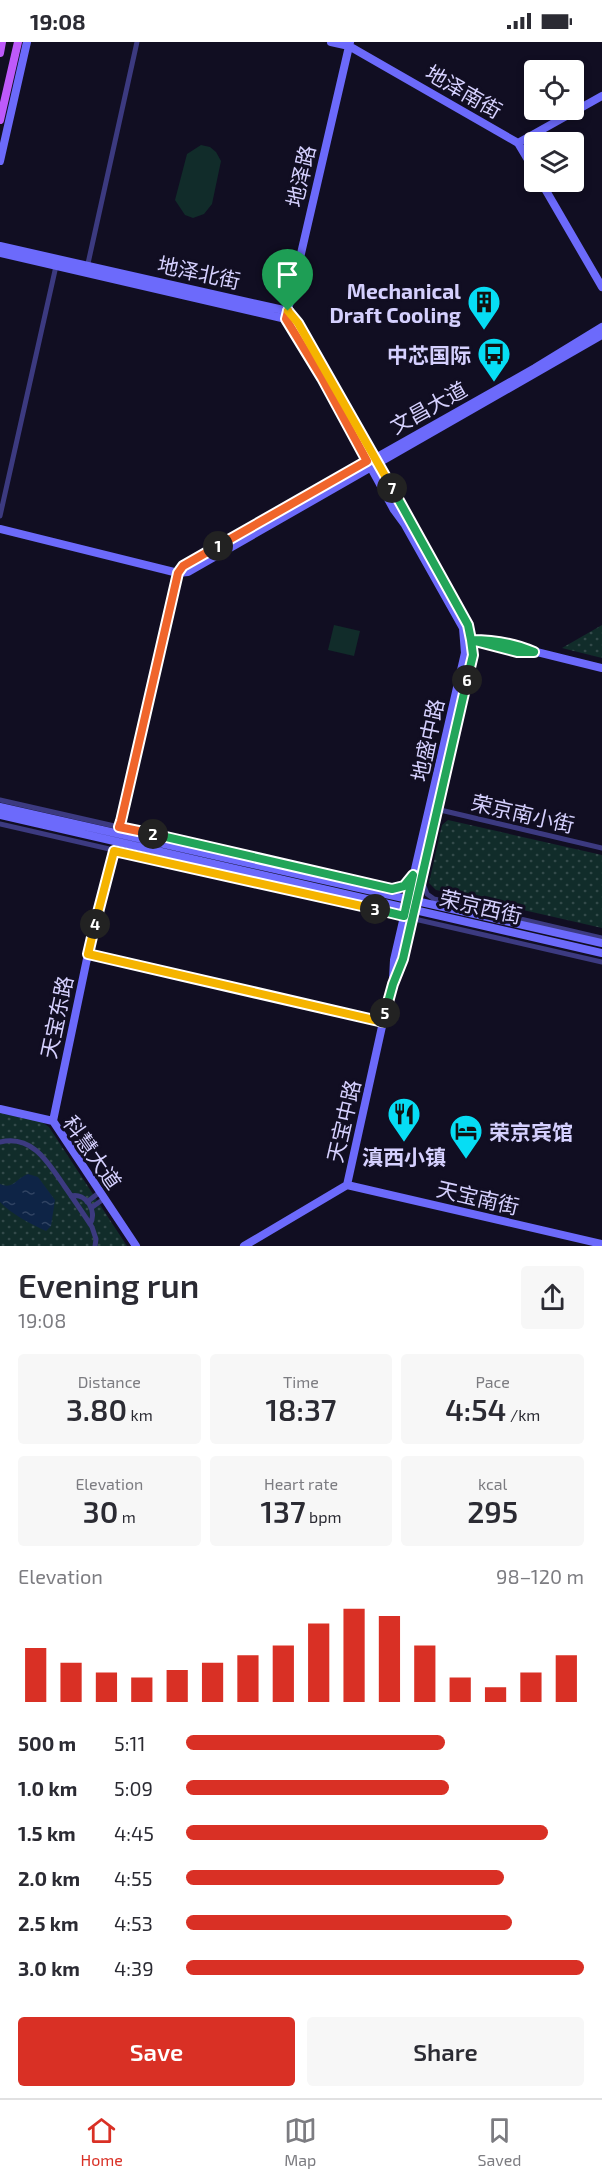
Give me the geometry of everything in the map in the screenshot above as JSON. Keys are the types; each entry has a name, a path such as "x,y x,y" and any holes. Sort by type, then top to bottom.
{"main road":[{"path":"0,53 3,42"},
{"path":"0,120 18,42"}],"street":[{"path":"15,55 26,42"},
{"path":"0,161 26,42"},
{"path":"87,269 137,42"},
{"name":"地泽南街","path":"331,42 349,44 518,143 524,153"},
{"name":"地泽路","path":"287,315 349,44"},
{"path":"518,143 602,96"},
{"path":"547,192 602,287"},
{"name":"地泽北街","path":"0,246 87,269 287,315"},
{"name":"地泽北街","path":"0,253 56,266 87,269"},
{"path":"0,516 56,266"},
{"path":"287,315 372,462"},
{"name":"文昌大道","path":"372,462 602,327"},
{"name":"文昌大道","path":"178,573 183,566 602,335"},
{"name":"地盛中路","path":"372,462 468,625 465,653 425,832 418,877"},
{"path":"0,529 178,573 119,827"},
{"path":"467,640 517,652 534,652 602,668"},
{"name":"地盛中路","path":"409,913 473,655 467,640"},
{"path":"0,800 392,889 404,886 418,877 434,899 602,938"},
{"name":"荣京西街","path":"0,807 602,943"},
{"name":"荣京南小街","path":"436,809 602,848"},
{"name":"荣京西街","path":"0,815 409,913 602,953"},
{"path":"0,824 114,851 409,913 602,962"},
{"name":"天宝东路","path":"53,1121 88,954 114,851"},
{"name":"天宝中路","path":"244,1246 347,1185 393,984 394,960 409,913"},
{"path":"88,954 383,1022"},
{"name":"科慧大道","path":"0,1108 53,1121 136,1246"},
{"path":"0,1142 18,1141 33,1147 48,1162 90,1224 96,1235 95,1246"},
{"name":"天宝南街","path":"347,1185 602,1244"},
{"path":"87,1202 103,1195"},
{"path":"91,1208 103,1195"},
{"path":"71,1196 80,1196 87,1202 93,1219 90,1224"}],"green space":[{"path":"201,145 210,147 221,161 212,204 204,214 193,218 185,215 175,200 187,154"},
{"path":"334,625 360,631 354,656 328,650"},
{"path":"602,625 602,658 562,648"},
{"path":"448,820 602,855 602,928 436,890 429,883 442,825"},
{"path":"0,1113 42,1122 49,1127 127,1246 0,1246"}],"water":[{"path":"28,1174 38,1177 55,1200 51,1226 46,1231 27,1222 0,1202 0,1184 12,1185"}],"place":[{"name":"Mechanical Draft Cooling","path":"484,331"},
{"name":"中芯国际","path":"494,383"},
{"name":"滇西小镇","path":"404,1143"},
{"name":"荣京宾馆","path":"466,1160"}],"route":[{"path":"288,311 286,319 322,378 367,461 183,566 178,573 119,827 392,889 404,886 413,875 404,916 114,851 88,954 383,1022 393,984 403,959 453,744 473,655 471,640 517,652 534,652 492,641 471,640 468,625 403,507 298,323 288,311"}]}
